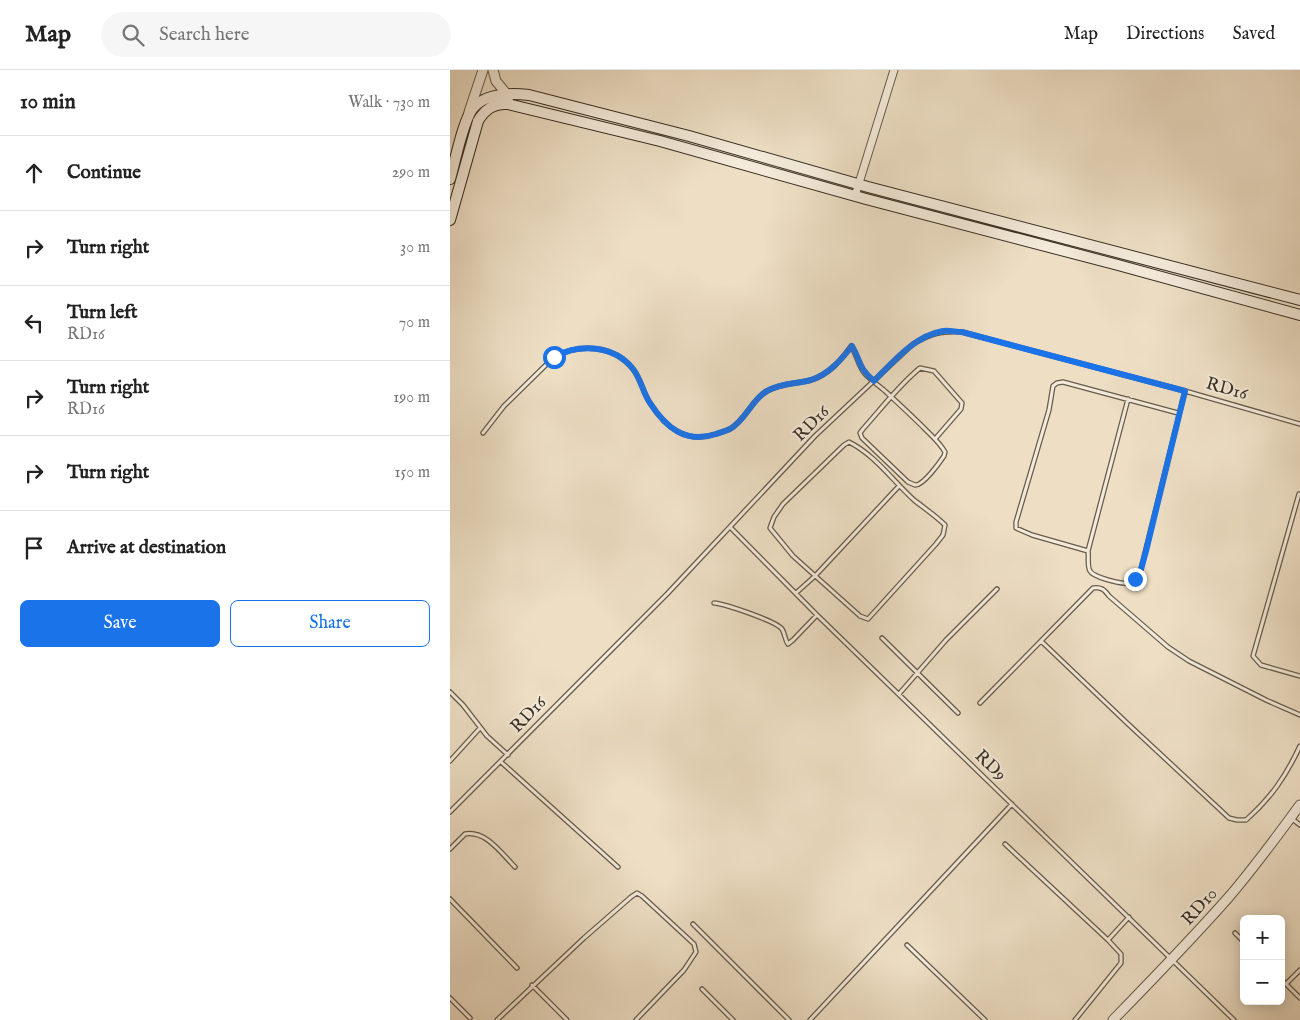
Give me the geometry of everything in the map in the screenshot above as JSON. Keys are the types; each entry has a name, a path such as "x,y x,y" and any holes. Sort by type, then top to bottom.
{"main road":[{"path":"450,179 467,120 477,104 486,99 506,94 529,95 1300,300"},
{"path":"450,220 475,132 482,115 486,110 498,104 518,106 660,141 855,196 1118,264 1300,315"}],"street":[{"path":"467,120 483,70"},
{"path":"494,70 496,81 518,106"},
{"path":"855,196 894,70"},
{"name":"RD10","path":"1112,1020 1229,897 1300,805"}],"lane":[{"name":"RD16","path":"450,812 731,528 815,436 913,344 929,335 944,331 962,332 1185,391 1300,424"},
{"path":"483,433 504,406 554,357 563,352 593,347 606,350 621,358 635,371 650,403 665,422 684,436 695,438 730,429 761,394 773,387 812,380 831,369 852,346 860,367 892,397 935,439 945,452 944,456 920,484 915,485 908,482 867,443 860,433 862,429 892,397 920,368 934,371 962,403 961,409 935,439"},
{"path":"1088,552 1020,531 1016,528 1016,522 1049,410 1053,386 1063,382 1178,413"},
{"path":"1128,399 1088,552 1089,568 1096,577 1128,583 1140,573 1178,413 1185,391"},
{"path":"849,442 870,457 899,486 945,525 945,530 936,544 868,619 860,616 793,556 770,528 774,517 784,504 849,442"},
{"path":"796,593 815,576 899,486"},
{"path":"1299,494 1253,656 1261,665 1300,676"},
{"name":"RD9","path":"731,528 1234,1020"},
{"path":"980,703 1093,588 1099,587 1168,647 1189,661 1300,715"},
{"path":"899,694 946,640 997,589"},
{"path":"714,603 754,614 778,625 788,644 818,615"},
{"path":"882,638 958,714"},
{"path":"1041,641 1229,818 1246,820 1268,799 1285,777 1300,746"},
{"path":"450,692 463,705 480,728 508,755"},
{"path":"450,761 480,728"},
{"path":"501,762 618,867"},
{"path":"810,1020 1012,804"},
{"path":"1290,818 1300,825"},
{"path":"450,849 465,834 477,833 485,838 515,867"},
{"path":"1004,844 1121,954 1121,963 1075,1020"},
{"path":"497,1020 532,985 631,897 639,894 694,944 696,952 684,970 636,1020"},
{"path":"450,900 517,968"},
{"path":"1108,940 1129,917"},
{"path":"693,924 788,1020"},
{"path":"1235,933 1240,938"},
{"path":"907,945 985,1020"},
{"path":"1300,970 1286,984 1300,998"},
{"path":"532,985 567,1020"},
{"path":"702,989 733,1020"},
{"path":"450,998 470,1018"}],"route":[{"path":"554,357 563,352 593,347 606,350 621,358 635,371 650,403 671,428 684,436 695,438 730,429 761,394 773,387 812,380 831,369 852,346 860,367 874,381 913,344 929,335 944,331 962,332 1185,391 1178,413 1146,551 1140,573 1135,579"}]}
